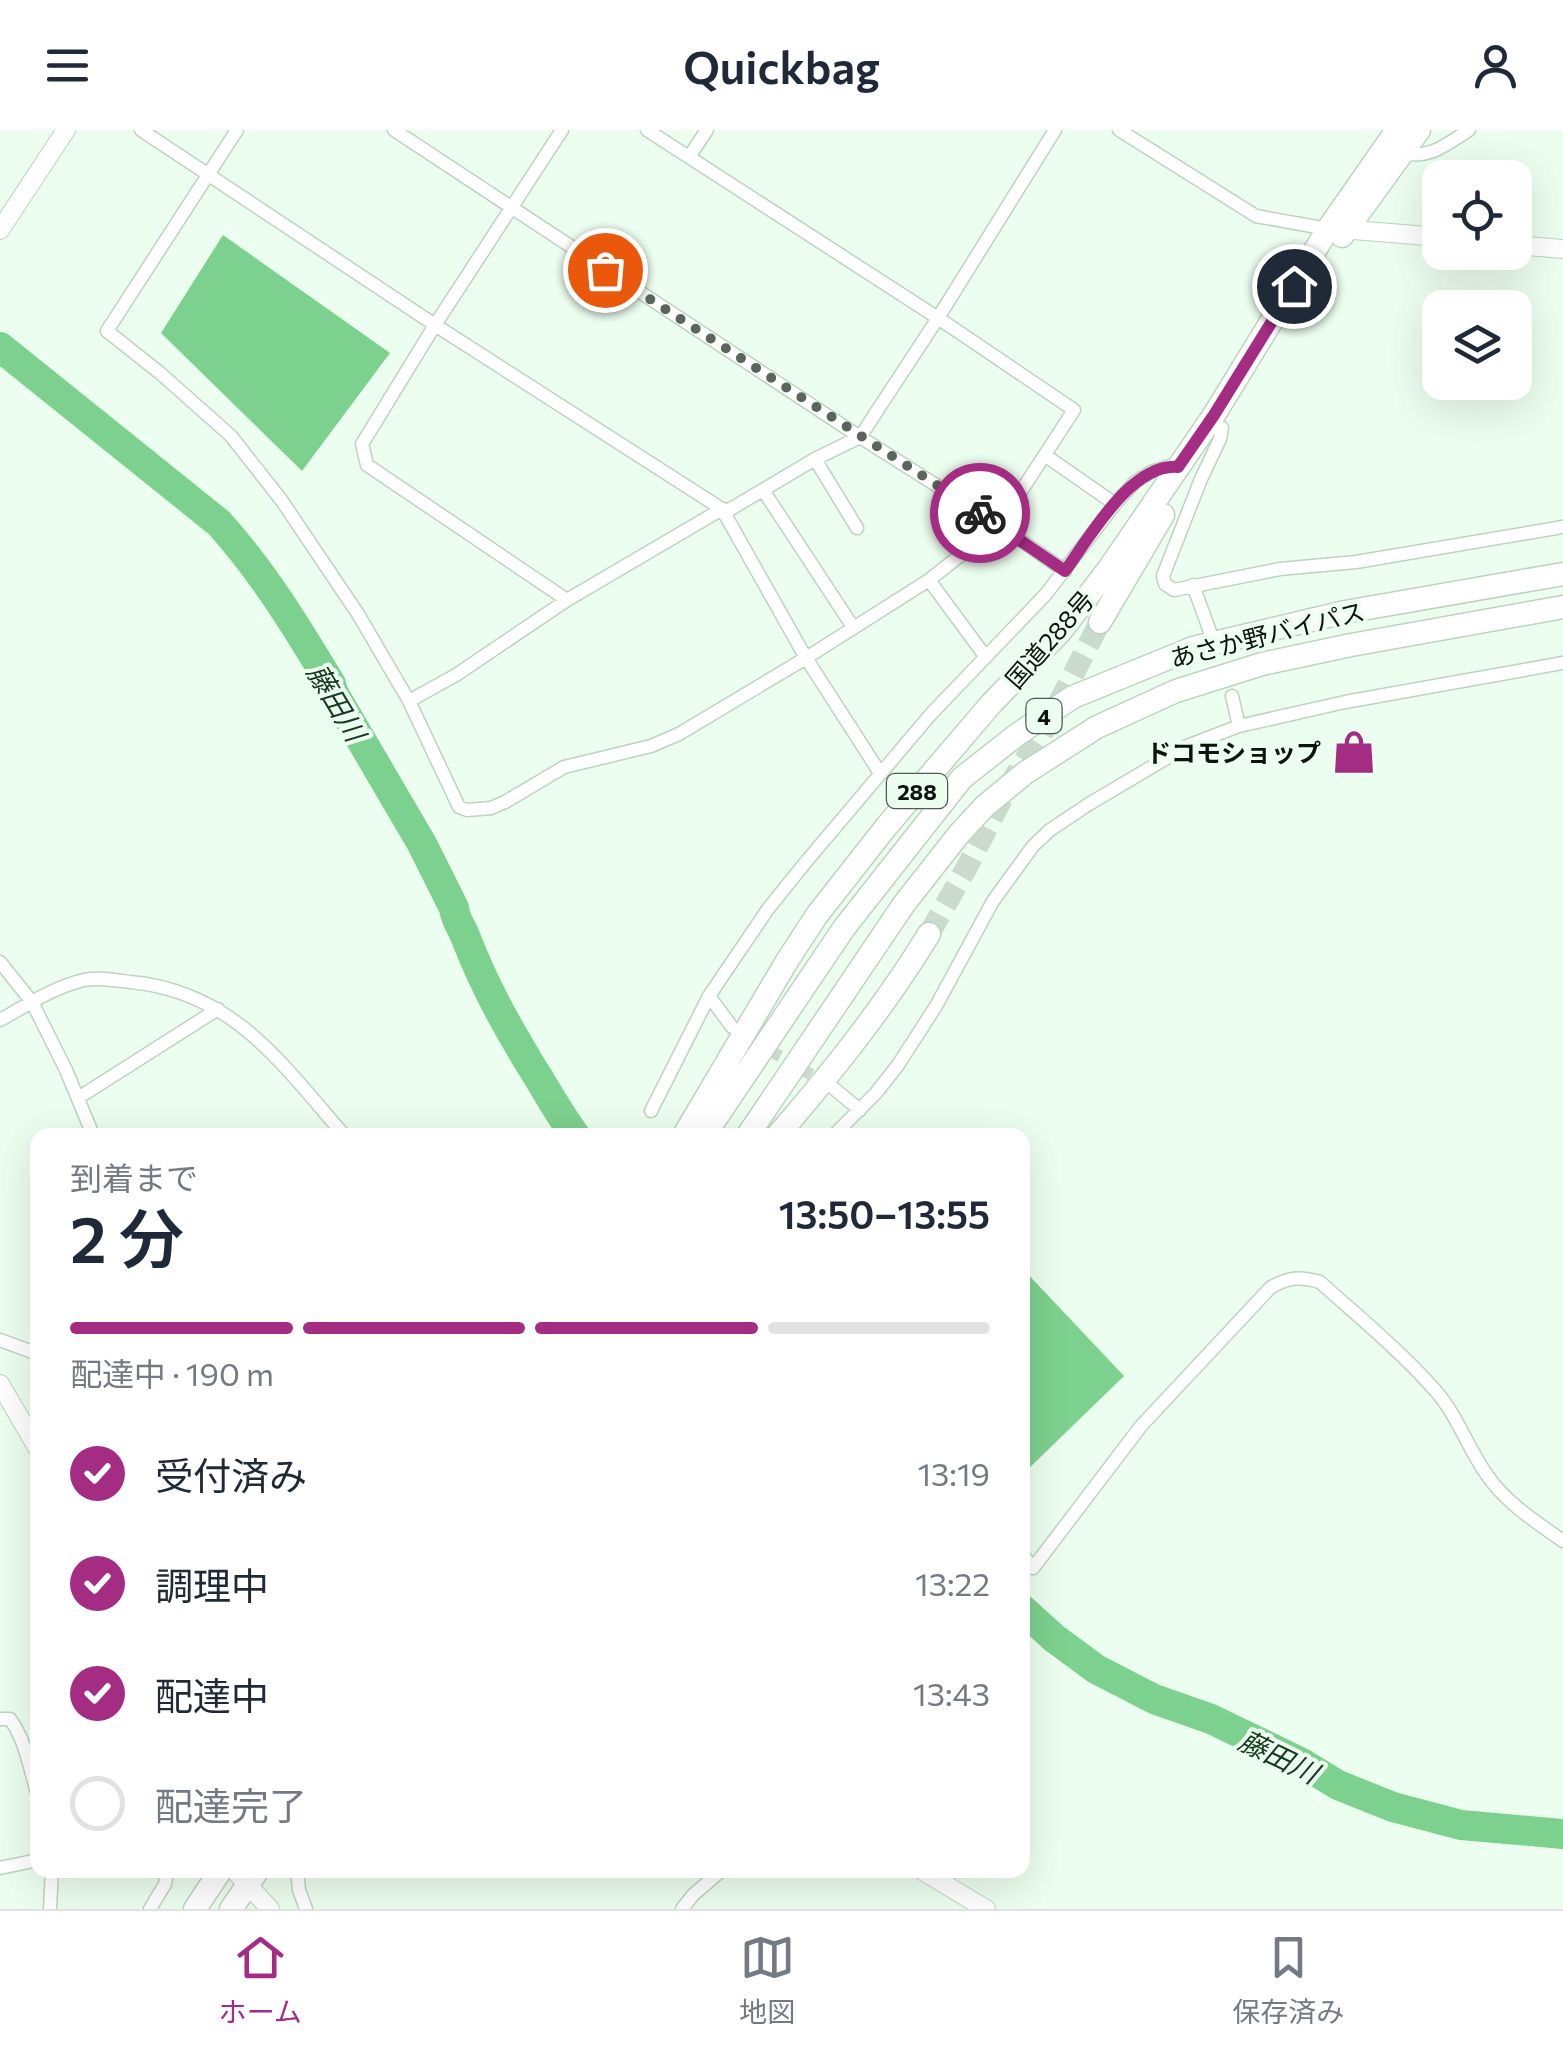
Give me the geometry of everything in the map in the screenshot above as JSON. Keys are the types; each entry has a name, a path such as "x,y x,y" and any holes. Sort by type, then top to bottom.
{"highway":[{"name":"国道288号","path":"688,1128 817,914 909,799 1060,632 1108,570 1395,142 1420,130"},
{"name":"国道288号","path":"1100,622 1148,538 1222,428 1337,229"},
{"name":"あさか野バイパス","path":"711,1128 844,928 962,778 1074,697 1192,648 1345,612 1563,574"},
{"name":"あさか野バイパス","path":"753,1128 904,904 958,834 984,806 1025,774 1097,727 1176,690 1262,664 1563,607"},
{"path":"784,1128 902,979 929,934"},
{"path":"195,1909 216,1878"},
{"path":"231,1909 246,1878"}],"street":[{"path":"0,230 66,130"},
{"path":"141,130 435,325 729,510 860,437 1055,130"},
{"path":"238,130 107,331 231,436 292,517 358,614 409,701 459,807 467,810 491,808 564,767 651,746 679,734 928,580 999,525 1074,410 647,130"},
{"path":"394,130 1065,571"},
{"path":"562,130 362,444 367,465 567,600"},
{"path":"689,157 706,130"},
{"path":"1119,130 1256,216 1337,229 1422,236"},
{"path":"1395,142 1416,157 1433,152 1468,130"},
{"path":"1532,246 1563,249"},
{"path":"1222,428 1163,576 1165,584 1174,590 1280,569 1356,562 1563,527"},
{"path":"1046,456 1114,504"},
{"path":"815,459 857,528"},
{"path":"651,1111 709,996 768,909 880,773 1046,594 1114,504 1150,472 1178,467"},
{"path":"762,490 853,627"},
{"path":"409,701 456,675 567,600 722,509"},
{"path":"722,509 806,658 880,773"},
{"path":"928,580 985,656"},
{"path":"1193,585 1213,640"},
{"path":"841,1128 876,1093 920,1034 993,902 1033,846 1050,830 1187,746 1238,726 1345,702 1563,663"},
{"path":"1232,696 1238,726"},
{"path":"0,962 32,1002 89,1128"},
{"path":"0,1020 64,986 89,979 176,990 218,1009 246,1028 338,1128"},
{"path":"709,996 732,1027"},
{"path":"78,1098 218,1009"},
{"path":"832,1086 860,1110"},
{"path":"1030,1564 1033,1568 1168,1394 1270,1288 1288,1278 1320,1282 1390,1344 1436,1390 1496,1486 1513,1504 1563,1541"},
{"path":"0,1340 30,1351"},
{"path":"0,1384 30,1435"},
{"path":"0,1719 10,1719 16,1727 30,1769"},
{"path":"0,1868 30,1862"},
{"path":"50,1909 52,1878"},
{"path":"150,1909 166,1878"},
{"path":"249,1878 270,1909"},
{"path":"298,1878 306,1909"},
{"path":"682,1909 713,1878"},
{"path":"934,1878 986,1909"}],"shaded area":[{"path":"223,235 390,353 302,471 161,333"},
{"path":"1030,1276 1124,1376 1030,1467"}],"waterway":[{"name":"藤田川","path":"0,347 219,523 265,581 331,684 422,844 496,1004 570,1128"},
{"name":"藤田川","path":"1030,1616 1096,1669 1154,1699 1211,1719 1338,1785 1393,1807 1461,1825 1563,1834"}],"tunnel":[{"path":"929,934 1008,787 1049,722 1100,622"},
{"path":"739,1032 825,1083"}],"way so far":[{"path":"605,270 980,513"}],"place":[{"name":"ドコモショップ","path":"1354,752"}],"route":[{"path":"980,513 1065,571 1135,482 1150,472 1178,467 1294,286"}]}
